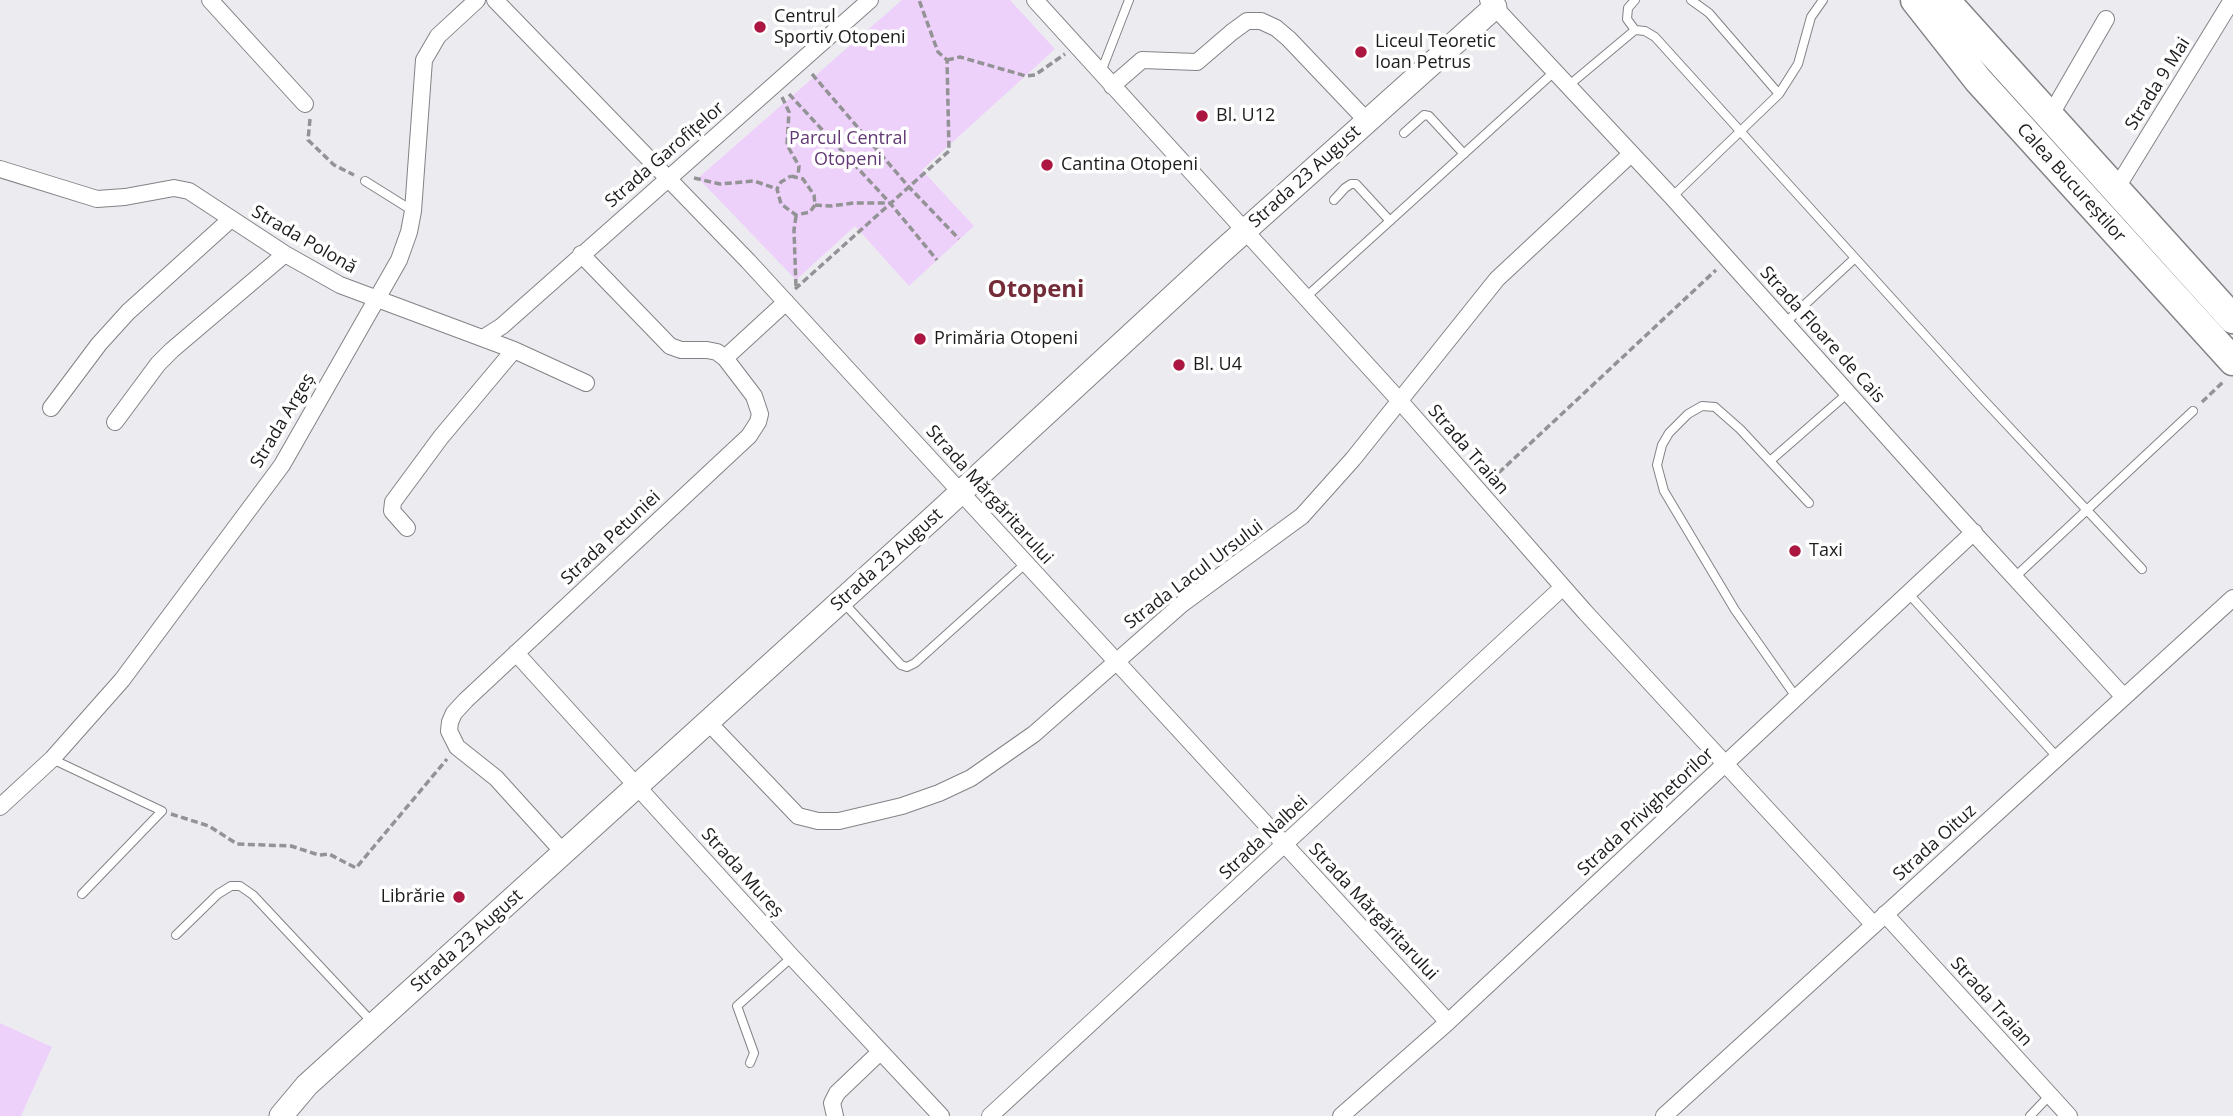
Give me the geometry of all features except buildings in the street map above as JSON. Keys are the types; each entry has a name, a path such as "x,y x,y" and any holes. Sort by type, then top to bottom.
{"highway":[{"name":"Calea Bucureștilor","path":"1916,0 1979,80 2233,361"},
{"name":"Calea Bucureștilor","path":"1945,0 2233,319"}],"main road":[{"name":"Strada 23 August","path":"281,1116 307,1085 961,492 1367,121 1492,3"}],"street":[{"path":"210,0 305,104"},
{"name":"Strada Argeș","path":"0,807 52,759 122,680 282,465 399,260 413,211 424,60 438,36 477,0"},
{"name":"Strada Mărgăritarului","path":"495,0 784,301 1448,1022"},
{"name":"Strada Garofițelor","path":"483,338 502,326 668,178 777,87 870,0"},
{"name":"Strada Traian","path":"1035,0 1399,400 1478,492 1725,765 1880,919 2069,1116"},
{"name":"Strada 9 Mai","path":"2116,189 2232,0"},
{"name":"Strada Floare de Cais","path":"1492,3 1672,197 2124,697"},
{"path":"2050,116 2106,19"},
{"path":"1112,86 1142,60 1197,62 1247,21 1261,21 1276,28 1289,39 1367,121"},
{"name":"Strada Lacul Ursului","path":"708,722 798,816 818,821 839,821 902,806 971,778 1034,734 1182,604 1302,516 1344,469 1497,279 1631,154"},
{"name":"Strada Polonă","path":"0,169 97,199 174,188 189,191 285,254 340,285 514,350 586,383"},
{"path":"51,408 99,344 128,312 231,219"},
{"path":"115,422 158,364 172,350 285,254"},
{"path":"581,254 670,346 681,350 707,350 717,352 725,358 784,301"},
{"path":"408,528 392,511 393,502 441,437 514,350"},
{"name":"Strada Petuniei","path":"454,743 449,731 454,713 755,429 760,414 758,405 725,358"},
{"name":"Strada Privighetorilor","path":"1341,1116 1448,1022 1973,532"},
{"name":"Strada Nalbei","path":"990,1116 1563,587"},
{"name":"Strada Oituz","path":"1664,1116 2233,598"},
{"name":"Strada Mureș","path":"516,653 792,957 941,1116"},
{"path":"454,743 496,778 564,853"},
{"path":"835,1116 832,1103 837,1093 880,1052"}],"lane":[{"path":"1100,74 1129,0"},
{"path":"1635,0 1628,8 1627,19 1635,30"},
{"path":"1691,0 1709,13 1779,94"},
{"path":"1672,197 1779,94 1798,64 1811,17 1823,0"},
{"path":"1568,86 1635,30 1645,30 1655,37 2142,569"},
{"path":"1306,297 1554,72"},
{"path":"1404,133 1424,115 1429,116 1464,154"},
{"path":"365,181 413,211"},
{"path":"1334,200 1345,188 1356,184 1390,221"},
{"path":"1785,323 1855,258"},
{"path":"1770,461 1848,393"},
{"path":"1796,697 1735,610 1664,491 1657,465 1662,445 1669,433 1688,414 1702,406 1715,407 1809,503"},
{"path":"2015,577 2193,411"},
{"path":"842,600 901,665 907,667 915,663 1025,564"},
{"path":"1908,593 2058,758"},
{"path":"52,759 162,811 82,894"},
{"path":"176,935 218,894 231,886 240,886 253,895 374,1025"},
{"path":"750,1063 754,1053 737,1006 792,957"},
{"path":"2030,1116 2050,1095"}],"path":[{"path":"784,301 796,287 949,151 947,60 938,52 919,0"},
{"path":"947,60 960,57 1026,76 1035,75 1075,46"},
{"path":"801,62 908,186 959,239"},
{"path":"777,87 789,112 787,145 799,166 798,177"},
{"path":"777,87 792,96 890,203 937,260"},
{"path":"305,104 311,122 308,139 334,165 365,181"},
{"path":"668,178 698,177 720,184 754,181 777,188"},
{"path":"798,177 808,184 814,195 815,205 810,212 796,215 781,204 777,188 786,179 798,177"},
{"path":"815,205 890,203"},
{"path":"796,215 796,287"},
{"path":"1478,492 1728,259"},
{"path":"2193,411 2233,372"},
{"path":"162,811 209,827 237,845 291,846 319,855 329,854 356,869 454,743"}],"green space":[{"name":"Parcul Central Otopeni","path":"902,0 1010,0 1055,49 922,170 974,226 909,286 855,226 796,280 698,178"},
{"path":"0,1023 52,1047 21,1116 0,1116"}],"place":[{"name":"Centrul Sportiv Otopeni","path":"760,27"},
{"name":"Liceul Teoretic Ioan Petrus","path":"1361,52"},
{"name":"Bl. U12","path":"1202,116"},
{"name":"Cantina Otopeni","path":"1047,165"},
{"name":"Primăria Otopeni","path":"920,339"},
{"name":"Bl. U4","path":"1179,365"},
{"name":"Taxi","path":"1795,551"},
{"name":"Librărie","path":"459,897"}],"district":[{"name":"Otopeni","path":"1036,290"}]}
